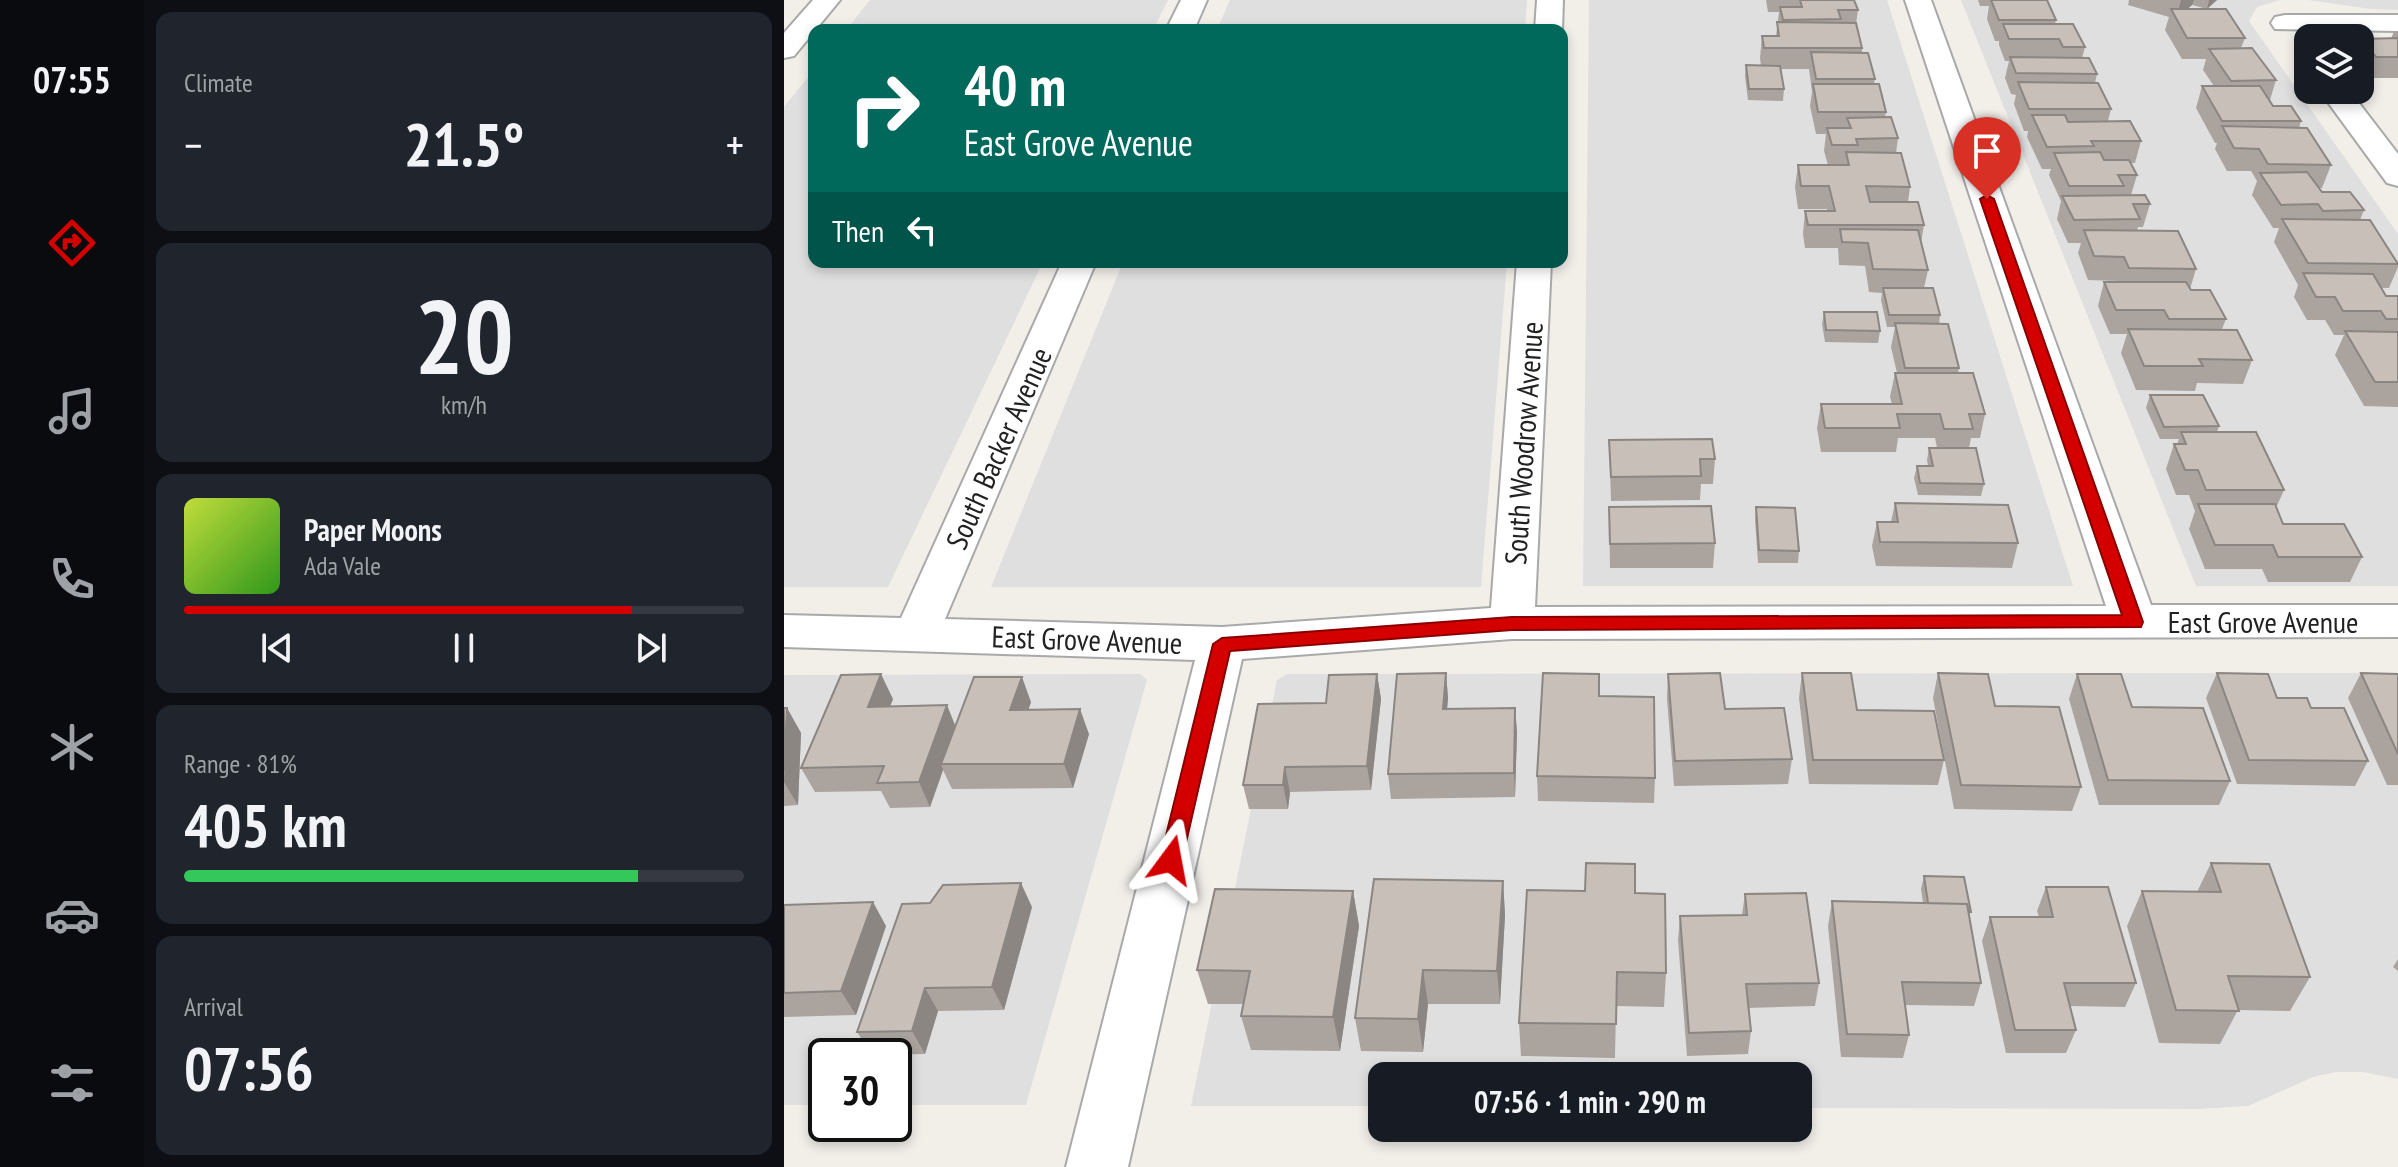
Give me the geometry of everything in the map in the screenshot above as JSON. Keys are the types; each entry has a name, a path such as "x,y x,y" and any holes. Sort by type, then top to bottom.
{"street":[{"path":"784,50 827,0"},
{"path":"1183,24 1194,0"},
{"path":"1549,24 1550,0"},
{"path":"1918,0 2134,622"},
{"path":"2294,35 2285,23 2398,23"},
{"path":"2344,104 2398,176"},
{"name":"South Backer Avenue","path":"917,633 1076,268"},
{"name":"South Woodrow Avenue","path":"1512,623 1534,268"},
{"name":"East Grove Avenue","path":"784,631 1222,644 1512,623 2398,621"},
{"path":"1097,1167 1222,644"}],"shaded area":[{"path":"870,0 1168,0 1156,24 851,24"},
{"path":"1230,0 1527,0 1525,24 1220,24"},
{"path":"1589,0 1887,0 2073,586 1583,586"},
{"path":"1961,0 2280,0 2257,7 2249,21 2294,85 2294,104 2307,104 2398,234 2398,586 2196,586"},
{"path":"2308,0 2398,0 2398,10 2371,9"},
{"path":"808,77 808,268 1040,268 888,587 784,587 784,107"},
{"path":"1121,268 1507,268 1481,587 991,587"},
{"path":"2398,673 2398,1079 2363,1072 2336,1072 2313,1077 2248,1106 2197,1109 1812,1108 1812,1062 1368,1062 1368,1106 1191,1106 1277,680 1287,674"},
{"path":"1140,674 1147,680 1026,1105 912,1105 912,1038 808,1038 808,1105 784,1105 784,675"}],"building":[{"path":"1800,0 1854,0 1858,10 1838,10 1841,19 1783,20 1780,7 1802,7"},
{"path":"1991,0 2047,0 2056,20 1999,20"},
{"path":"2171,9 2226,9 2245,38 2187,38"},
{"path":"1777,22 1856,23 1862,48 1764,48 1762,36 1779,36"},
{"path":"2003,24 2073,24 2085,47 2063,47 2059,39 2009,39"},
{"path":"2398,38 2398,57 2376,57 2374,39"},
{"path":"2252,48 2276,80 2231,81 2209,49"},
{"path":"1811,52 1868,53 1875,79 1816,79"},
{"path":"2010,57 2089,58 2097,74 2016,73"},
{"path":"1746,65 1780,66 1784,89 1749,89"},
{"path":"2018,82 2098,83 2111,109 2029,109"},
{"path":"1813,84 1879,84 1886,112 1818,112"},
{"path":"2202,86 2260,86 2273,106 2291,106 2301,121 2222,121"},
{"path":"2032,115 2065,115 2068,122 2130,121 2141,141 2091,141 2094,146 2047,147"},
{"path":"1891,117 1898,138 1856,139 1858,145 1832,145 1827,128 1851,128 1847,118"},
{"path":"2222,126 2307,128 2331,165 2268,164 2259,149 2234,148"},
{"path":"1846,152 1901,153 1910,187 1866,186 1870,202 1918,202 1924,225 1808,225 1805,211 1835,211 1829,186 1801,186 1798,165 1849,165"},
{"path":"2100,152 2104,160 2129,160 2137,175 2118,175 2124,186 2069,186 2054,153"},
{"path":"2307,172 2322,192 2350,192 2364,210 2323,211 2318,204 2281,205 2260,173"},
{"path":"2145,195 2150,204 2133,204 2140,219 2074,220 2062,196"},
{"path":"2282,219 2370,220 2398,264 2308,263"},
{"path":"1840,229 1918,230 1928,270 1873,269 1868,243 1842,242"},
{"path":"2084,230 2178,231 2196,269 2129,268 2124,257 2094,256"},
{"path":"2303,273 2373,274 2386,296 2398,296 2398,319 2386,319 2381,311 2343,311 2335,297 2316,297"},
{"path":"2104,282 2186,282 2191,290 2210,290 2226,319 2169,319 2164,310 2116,310"},
{"path":"1883,288 1933,288 1940,315 1889,315"},
{"path":"1824,312 1877,312 1880,331 1826,330"},
{"path":"1895,323 1948,324 1959,368 1905,368"},
{"path":"2128,329 2237,330 2252,360 2199,359 2203,366 2144,366"},
{"path":"2345,331 2398,332 2398,382 2375,382"},
{"path":"1895,373 1973,373 1985,414 1969,414 1973,429 1944,429 1940,414 1897,414 1900,428 1825,428 1821,404 1902,404"},
{"path":"2150,395 2203,395 2219,426 2164,427"},
{"path":"2181,432 2256,432 2284,490 2206,490 2198,470 2185,470 2174,444 2186,444"},
{"path":"1712,439 1715,459 1700,459 1701,476 1611,477 1609,440"},
{"path":"1929,448 1976,448 1984,484 1920,483 1917,466 1933,466"},
{"path":"1895,503 2008,505 2018,543 1880,542 1877,522 1898,522"},
{"path":"2198,504 2275,504 2283,524 2344,524 2362,557 2278,557 2273,545 2215,545"},
{"path":"1711,506 1715,543 1610,544 1609,507"},
{"path":"1756,507 1795,508 1799,551 1759,550"},
{"path":"1446,673 1443,709 1515,708 1514,773 1388,774 1397,674"},
{"path":"1543,673 1599,674 1599,696 1654,697 1655,778 1537,776"},
{"path":"1720,673 1725,709 1784,708 1792,759 1675,761 1668,674"},
{"path":"1802,673 1851,673 1857,710 1934,711 1944,760 1813,760"},
{"path":"1938,673 1988,674 1995,706 2059,707 2081,787 1961,785"},
{"path":"2217,673 2268,674 2277,698 2307,698 2311,708 2344,708 2368,761 2249,760"},
{"path":"2361,673 2398,674 2398,754"},
{"path":"881,674 868,707 947,705 919,782 877,783 884,766 801,768 841,675"},
{"path":"1377,674 1367,766 1285,767 1283,785 1243,785 1258,704 1326,703 1329,675"},
{"path":"2077,674 2121,674 2132,707 2203,708 2230,781 2108,780"},
{"path":"974,677 1022,677 1010,710 1080,709 1064,764 941,764"},
{"path":"784,708 787,708 784,771"},
{"path":"1586,863 1635,864 1635,893 1665,894 1666,973 1617,972 1616,1024 1519,1023 1527,890 1585,891"},
{"path":"2211,863 2269,864 2310,977 2228,976 2239,1011 2176,1010 2142,891 2221,892"},
{"path":"1924,876 1964,877 1971,912 1967,904 1928,903"},
{"path":"1374,879 1503,881 1497,971 1423,970 1418,1019 1355,1018"},
{"path":"1021,883 992,987 925,988 912,1031 857,1032 902,904 930,903 943,885"},
{"path":"2046,887 2108,887 2136,983 2064,983 2076,1030 2015,1030 1990,917 2053,917"},
{"path":"1215,889 1353,891 1333,1017 1241,1016 1250,971 1197,970"},
{"path":"1806,893 1819,983 1746,984 1751,1031 1689,1033 1680,916 1747,915 1745,894"},
{"path":"1832,901 1967,904 1981,983 1902,982 1909,1035 1847,1034"},
{"path":"873,902 841,991 784,993 784,905"}],"route":[{"path":"1171,860 1222,644 1512,623 2134,622 1987,199"}]}
